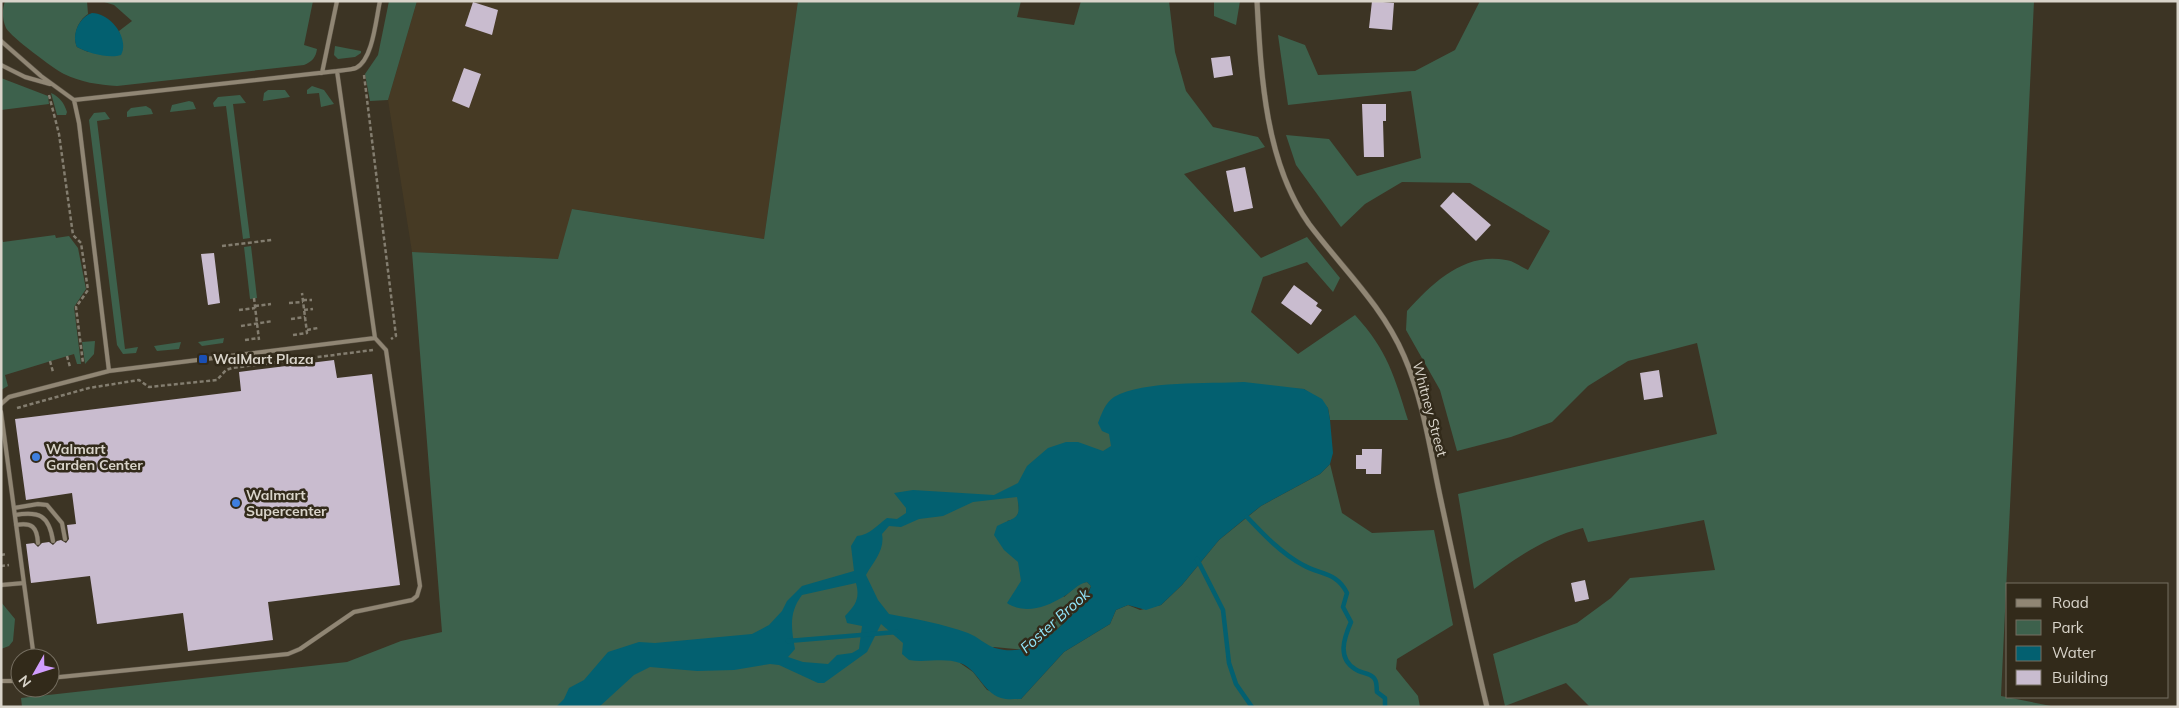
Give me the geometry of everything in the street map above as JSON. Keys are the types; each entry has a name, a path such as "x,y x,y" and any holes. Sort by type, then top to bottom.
{"street":[{"name":"Whitney Street","path":"1257,1 1262,67 1272,134 1280,165 1292,196 1309,223 1369,295 1404,355 1412,377 1487,707"}],"lane":[{"path":"322,73 337,1"},
{"path":"74,100 356,68 365,61 370,50 380,1"},
{"path":"1,41 74,100 79,123 109,371"},
{"path":"1,65 25,77 52,84"},
{"path":"60,677 288,654 300,649 354,612 406,602 417,596 420,580 386,350 375,338 336,71"},
{"path":"1,404 9,397 109,371 375,338"},
{"path":"1,412 33,648"},
{"path":"14,508 38,504 47,505 60,520 65,540"},
{"path":"15,515 33,512 39,514 50,527 53,541"},
{"path":"16,525 27,523 33,526 38,533 38,543"},
{"path":"1,585 24,584"}],"path":[{"path":"364,75 396,336 391,339"},
{"path":"42,92 50,95 60,134 73,235 81,243 88,290 76,308 83,363"},
{"path":"222,246 272,240"},
{"path":"302,293 307,330"},
{"path":"245,340 259,339 254,298"},
{"path":"289,303 312,300"},
{"path":"239,310 271,304"},
{"path":"304,310 313,309"},
{"path":"291,319 305,317"},
{"path":"241,326 273,321"},
{"path":"292,335 307,333 307,330 318,328"},
{"path":"17,408 89,388 139,380 149,387 217,380 226,370 232,368 373,350"},
{"path":"67,356 70,367"},
{"path":"50,362 53,372"},
{"path":"1,555 7,554"},
{"path":"1,566 9,565"}],"shaded area":[{"path":"417,1 798,1 764,239 573,209 559,259 412,252 388,100"}],"green space":[{"path":"5,1 87,1 88,14 81,20 75,38 77,47 88,52 123,48 119,31 132,21 114,5 101,1 313,1 304,45 317,49 313,59 304,65 117,86 97,84 64,74 16,38 5,25 3,8"},
{"path":"389,1 417,1 388,100 370,101 365,74 378,55"},
{"path":"798,1 1021,1 1017,17 1074,25 1081,1 1169,1 1175,52 1186,91 1213,127 1258,137 1265,147 1184,174 1261,258 1307,237 1340,278 1333,292 1307,262 1263,277 1251,312 1298,354 1355,315 1383,352 1394,377 1408,420 1330,420 1328,408 1304,389 1172,385 1119,441 1108,474 1018,497 1019,512 1015,519 1007,521 1064,597 1080,583 1087,582 1091,586 1079,608 1051,635 1026,650 994,647 960,663 973,672 987,690 1021,699 1064,652 1110,624 1116,610 1128,605 1140,610 1161,605 1182,585 1219,540 1261,506 1320,474 1330,464 1342,513 1372,533 1434,530 1453,625 1397,659 1396,669 1418,696 1420,707 22,707 21,698 60,698 60,694 347,662 401,641 442,632 412,252 558,259 572,209 764,239"},
{"path":"1214,1 1240,1 1236,25 1214,16"},
{"path":"1480,1 2034,1 2001,696 2056,707 1590,707 1566,683 1505,706 1493,654 1577,623 1611,598 1630,578 1715,570 1704,520 1588,542 1583,528 1539,545 1474,589 1458,494 1717,434 1697,343 1628,361 1588,386 1552,422 1511,437 1457,451 1440,390 1406,330 1407,311 1439,280 1464,265 1491,259 1509,261 1528,270 1550,231 1470,183 1402,182 1365,204 1341,227 1296,165 1286,135 1329,139 1357,176 1421,158 1411,91 1288,105 1278,35 1305,45 1318,75 1415,71 1455,50"},
{"path":"335,46 361,51 361,53 355,57 338,59 334,55"},
{"path":"1,78 48,96 49,104 1,110"},
{"path":"312,86 324,90 334,104 321,107 319,93 307,94 307,90"},
{"path":"268,90 285,90 290,97 263,101 264,93"},
{"path":"51,93 57,96 63,103 67,112 66,115 57,115"},
{"path":"240,95 246,103 233,104 250,238 243,239 226,106 214,107 213,103 218,97"},
{"path":"189,101 193,102 196,109 170,112 172,105"},
{"path":"146,106 151,109 153,114 127,117 127,112 131,108"},
{"path":"105,112 110,119 97,121 125,349 138,347 136,353 123,354 117,345 89,120 94,113"},
{"path":"55,235 56,238 69,236 78,248 86,289 74,307 81,364 77,364 74,354 5,375 8,386 1,390 1,236 3,242"},
{"path":"251,246 257,298 250,299 244,247"},
{"path":"224,338 223,343 202,346 198,342"},
{"path":"95,341 94,354 85,364 82,342"},
{"path":"181,342 179,349 157,351 154,346"},
{"path":"1,602 15,619 13,641 9,646 1,649"}],"water":[{"path":"92,13 105,17 117,28 123,41 121,55 99,55 77,47 75,37 77,27 83,18"},
{"path":"1244,382 1304,389 1322,399 1328,408 1330,420 1333,453 1330,464 1320,474 1261,506 1219,540 1182,585 1161,605 1146,610 1128,605 1116,610 1110,624 1064,652 1021,699 1006,699 995,695 984,686 971,670 960,663 948,660 909,660 902,654 903,643 881,624 867,652 824,683 818,683 779,665 770,664 734,670 697,671 650,667 634,675 599,707 556,707 564,699 569,688 584,680 608,652 639,642 655,643 752,634 769,625 782,611 787,601 802,586 854,571 851,546 857,536 870,532 887,518 897,519 906,513 906,508 894,493 913,490 994,495 1018,483 1027,466 1048,448 1066,442 1078,442 1103,451 1111,446 1109,434 1102,431 1098,423 1106,405 1114,397 1159,385","holes":["1017,497 1018,514 1013,519 997,526 994,535 1004,550 1018,562 1021,581 1007,603 1021,609 1035,608 1056,601 1083,583 1087,582 1091,586 1087,597 1057,630 1033,646 1024,649 1005,650 992,647 972,635 959,630 889,614 878,600 866,575 882,545 882,534 889,526 901,527 919,519 943,516 973,502","856,583 858,593 856,601 845,616 847,623 862,626 859,649 852,653 837,655 828,664 803,662 788,657 795,649 792,620 795,608 802,595"]}],"building":[{"path":"1372,1 1394,3 1392,30 1369,28"},
{"path":"473,2 498,10 492,35 465,26"},
{"path":"1230,56 1233,75 1214,78 1211,58"},
{"path":"464,68 481,74 469,108 452,101"},
{"path":"1362,104 1386,104 1386,121 1383,121 1384,157 1364,157"},
{"path":"1245,167 1253,208 1234,212 1226,171"},
{"path":"1453,192 1491,225 1476,241 1440,206"},
{"path":"214,253 220,303 208,305 201,254"},
{"path":"1294,285 1318,303 1316,306 1322,310 1311,325 1281,303"},
{"name":"Walmart Supercenter","path":"334,360 337,378 372,374 400,585 268,602 273,640 188,651 183,613 97,624 90,576 31,583 26,544 34,543 38,547 42,543 49,542 53,545 61,540 66,543 69,539 67,525 76,524 72,493 26,500 15,419 241,391 239,372"},
{"path":"1659,370 1663,397 1644,400 1640,373"},
{"path":"1362,449 1382,449 1381,474 1366,474 1366,469 1356,469 1356,455 1362,455"},
{"path":"1585,580 1589,599 1575,602 1571,583"}],"waterway":[{"path":"1247,517 1266,537 1288,555 1309,568 1328,575 1343,586 1347,593 1343,607 1351,622 1344,641 1344,654 1349,664 1355,669 1375,679 1377,692 1385,698 1385,707"},
{"name":"Foster Brook","path":"1197,559 1223,610 1229,663 1236,684 1252,707"},
{"name":"Foster Brook","path":"788,641 897,632"}],"place":[{"name":"WalMart Plaza","path":"203,359"},
{"name":"Walmart Garden Center","path":"36,457"},
{"name":"Walmart Supercenter","path":"236,503"}]}
